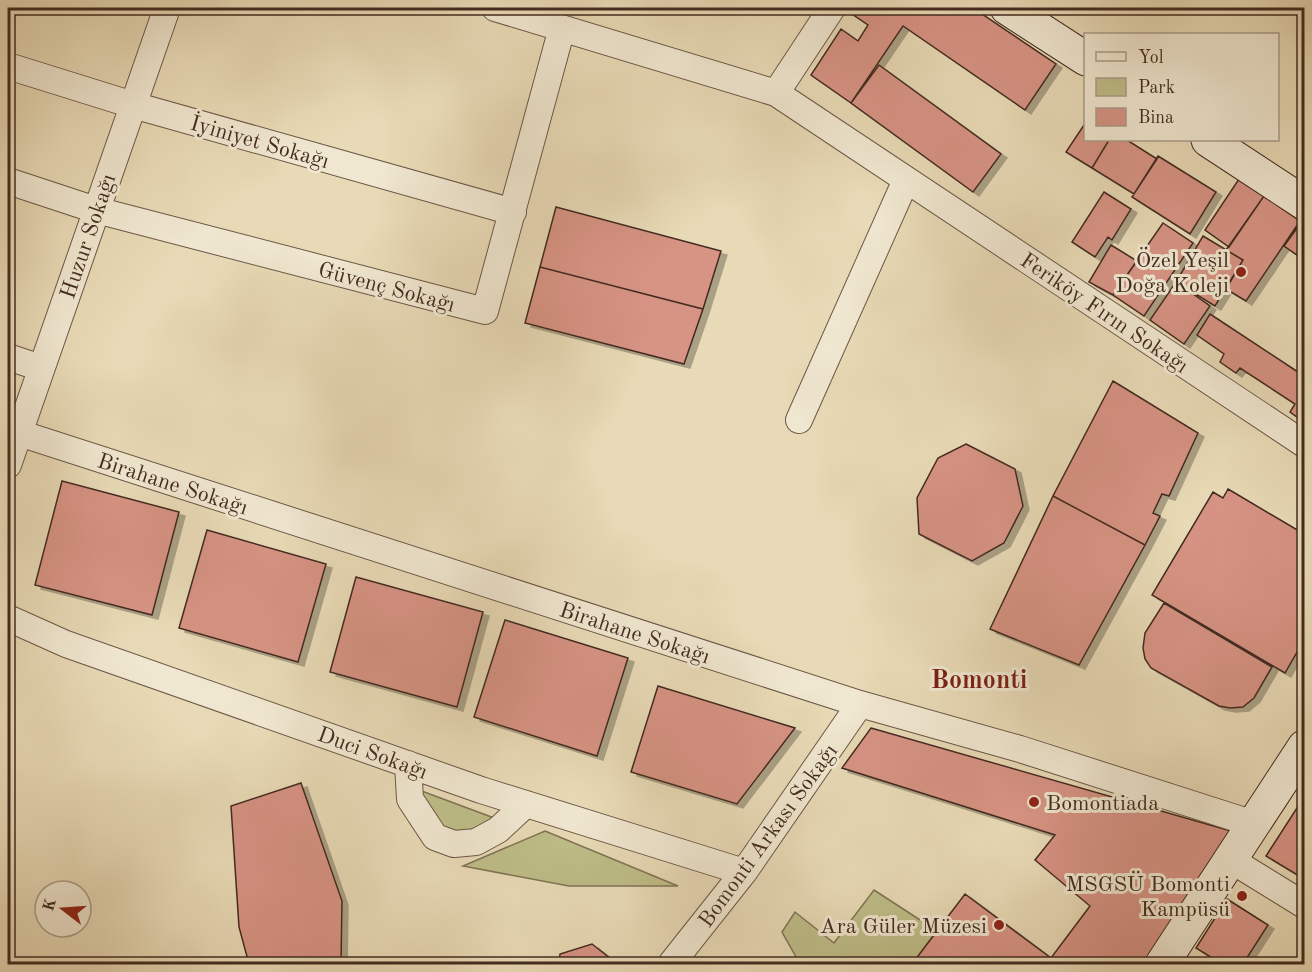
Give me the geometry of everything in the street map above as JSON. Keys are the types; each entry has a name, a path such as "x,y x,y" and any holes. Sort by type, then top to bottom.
{"street":[{"name":"Huzur Sokağı","path":"8,465 167,8"},
{"name":"Feriköy Fırın Sokağı","path":"495,8 776,93 1305,444"},
{"path":"776,93 832,8"},
{"path":"1007,8 1084,58"},
{"name":"Güvenç Sokağı","path":"8,181 96,210 485,311 562,28"},
{"name":"İyiniyet Sokağı","path":"8,66 133,105 513,212"},
{"path":"1210,141 1305,203"},
{"path":"799,420 906,180"},
{"path":"8,357 41,368"},
{"name":"Birahane Sokağı","path":"19,433 860,704 1020,749 1254,824"},
{"name":"Duci Sokağı","path":"8,618 66,644 481,790 744,872"},
{"name":"Bomonti Arkası Sokağı","path":"672,964 744,872 860,704"},
{"path":"1162,964 1305,747"},
{"path":"408,764 410,799 435,837 454,844 476,842 498,830 526,804"},
{"path":"1231,860 1305,905"}],"green space":[{"path":"419,790 494,818 459,837 428,817"},
{"path":"545,831 678,886 569,886 463,866"},
{"path":"874,890 937,931 912,964 800,964 782,932 795,912 834,943"}],"building":[{"path":"852,8 973,8 1056,64 1025,110 903,26 851,103 811,75 841,29 858,41 868,25 849,12"},
{"path":"879,65 1001,154 973,192 851,103"},
{"path":"1084,125 1084,141 1108,141 1092,168 1066,152"},
{"path":"1108,141 1129,141 1157,159 1134,194 1092,168"},
{"path":"1158,156 1216,192 1190,234 1132,197"},
{"path":"1239,179 1264,196 1229,247 1205,230"},
{"path":"1104,192 1131,209 1112,240 1108,237 1095,257 1072,242"},
{"path":"1264,196 1300,221 1246,301 1226,289 1243,260 1226,250"},
{"path":"556,207 721,251 703,309 540,267"},
{"path":"1163,223 1193,243 1144,316 1113,295"},
{"path":"1300,224 1304,227 1304,260 1284,246"},
{"path":"1203,236 1243,260 1215,306 1176,282"},
{"path":"1111,245 1137,261 1113,295 1089,282"},
{"path":"540,267 703,309 684,364 525,323"},
{"path":"1176,282 1210,306 1184,344 1150,320"},
{"path":"1210,314 1304,376 1304,422 1290,412 1295,404 1240,368 1236,373 1220,362 1224,354 1197,335"},
{"path":"1113,381 1198,433 1169,496 1162,494 1153,513 1160,516 1145,545 1053,496"},
{"path":"966,444 1015,469 1023,506 1004,543 972,561 919,534 917,498 938,458"},
{"path":"62,481 179,512 152,615 35,585"},
{"path":"1228,489 1304,534 1304,640 1285,673 1152,595 1213,492 1223,498"},
{"path":"1053,496 1145,545 1079,665 990,629"},
{"path":"207,530 326,564 298,662 179,628"},
{"path":"356,577 483,612 457,707 330,672"},
{"path":"1164,603 1272,667 1254,698 1243,707 1219,706 1151,668 1145,659 1143,648 1145,633"},
{"path":"505,620 628,658 597,756 474,717"},
{"path":"658,686 795,728 737,804 631,772"},
{"path":"871,728 1231,831 1144,964 912,964 965,894 1051,958 1090,906 1035,860 1055,835 842,768"},
{"path":"301,783 342,901 341,964 249,964 239,927 231,806"},
{"path":"1304,797 1304,879 1266,856"},
{"path":"1227,899 1268,925 1243,964 1222,964 1196,948"},
{"path":"592,944 615,962 613,964 559,964 560,954"}],"place":[{"name":"Özel Yeşil Doğa Koleji","path":"1241,272"},
{"name":"Bomontiada","path":"1034,802"},
{"name":"MSGSÜ Bomonti Kampüsü","path":"1242,896"},
{"name":"Ara Güler Müzesi","path":"999,925"}],"district":[{"name":"Bomonti","path":"979,679"}]}
